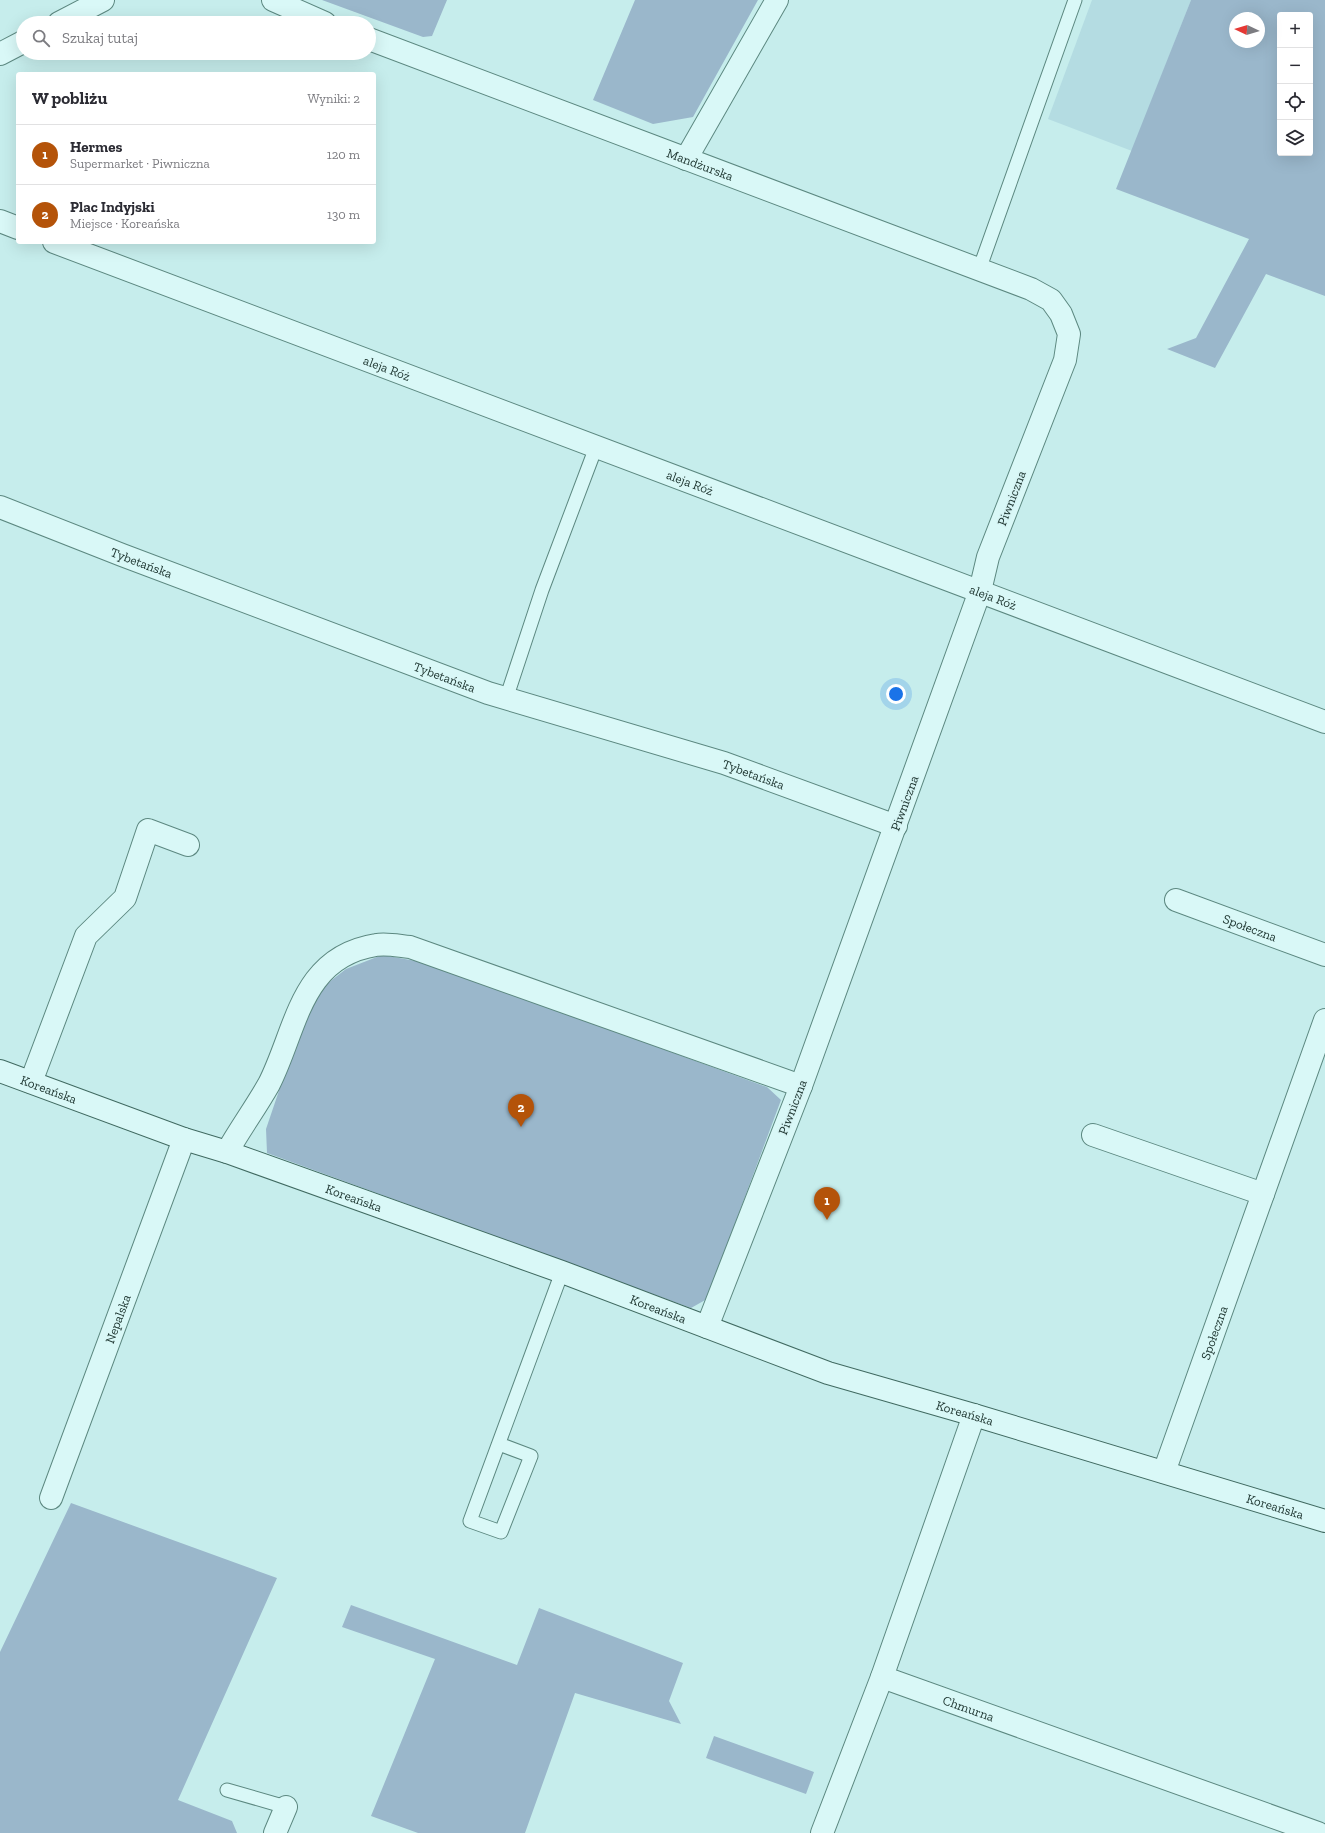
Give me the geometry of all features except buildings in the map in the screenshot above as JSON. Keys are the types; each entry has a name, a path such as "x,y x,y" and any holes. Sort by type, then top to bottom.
{"street":[{"path":"72,16 103,0"},
{"path":"273,0 310,16"},
{"path":"686,159 777,0"},
{"name":"Mandżurska","path":"376,42 1031,289"},
{"path":"0,54 16,46"},
{"path":"0,221 16,227"},
{"name":"aleja Róż","path":"59,244 1325,722"},
{"name":"Piwniczna","path":"707,1327 801,1086 980,591 988,557 1065,360 1069,334 1061,314 1050,300 1031,289"},
{"name":"Tybetańska","path":"0,507 130,558 506,699 724,763 896,826"},
{"path":"31,1082 86,936 125,898 148,830 188,845"},
{"name":"Społeczna","path":"1176,900 1325,954"},
{"path":"227,1152 269,1084 300,1006 318,976 336,961 358,950 378,945 410,947 801,1086"},
{"name":"Społeczna","path":"1164,1472 1325,1020"},
{"name":"Koreańska","path":"0,1071 184,1139 227,1152 562,1272 828,1373 974,1414 1325,1521"},
{"path":"1094,1135 1263,1194"},
{"name":"Nepalska","path":"51,1498 184,1139"},
{"path":"826,1823 882,1677 974,1414"},
{"name":"Chmurna","path":"882,1677 1318,1833"},
{"path":"275,1833 286,1807"}],"lane":[{"path":"979,270 1075,0"},
{"path":"506,699 542,590 596,447"},
{"path":"499,1444 531,1456 501,1532 470,1521 562,1272"},
{"path":"227,1790 286,1807"}],"shaded area":[{"path":"322,0 447,0 432,36 423,37 376,20 376,16 366,16"},
{"path":"635,0 758,0 693,117 653,124 593,100"},
{"path":"1092,0 1191,0 1132,151 1048,119"},
{"path":"1191,0 1325,0 1325,296 1266,274 1215,368 1167,349 1196,338 1249,239 1116,189"},
{"path":"382,955 416,961 441,968 767,1087 781,1100 707,1299 691,1308 267,1153 266,1129 286,1070 319,990 346,969"},
{"path":"71,1503 277,1578 178,1800 232,1821 237,1833 0,1833 0,1652"},
{"path":"351,1605 517,1665 539,1608 683,1663 669,1701 681,1724 575,1693 525,1833 418,1833 371,1816 435,1659 342,1627"},
{"path":"714,1736 814,1772 806,1794 706,1758"}],"place":[{"name":"Plac Indyjski","path":"521,1127"},
{"name":"Hermes","path":"827,1220"}]}
